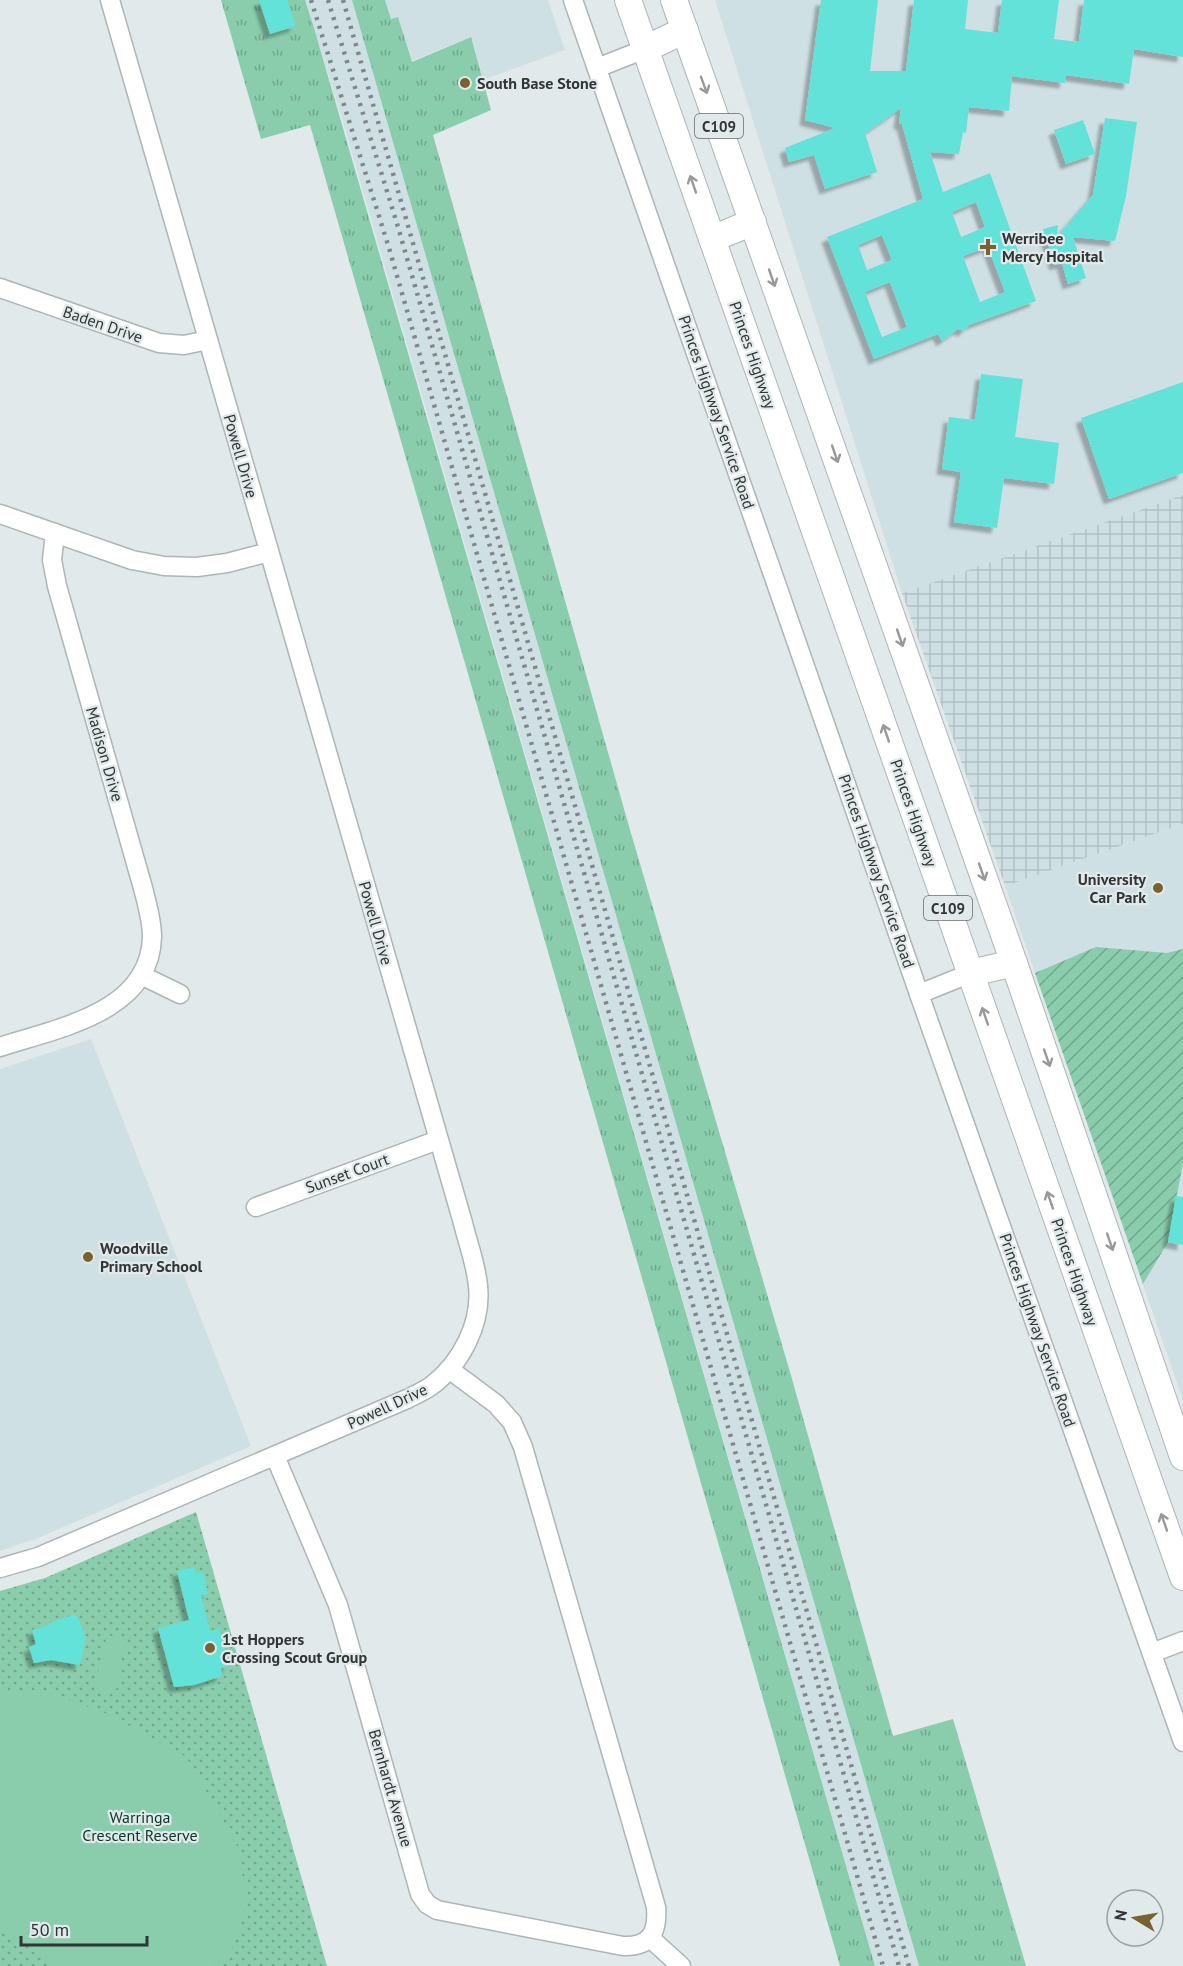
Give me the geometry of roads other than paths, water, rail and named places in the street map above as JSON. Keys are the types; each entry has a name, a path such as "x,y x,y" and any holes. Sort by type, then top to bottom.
{"highway":[{"name":"Princes Highway","path":"628,0 1183,1577"},
{"name":"C109","path":"674,0 1014,963 1183,1457"},
{"path":"645,49 685,30"},
{"path":"712,239 753,222"},
{"path":"970,973 1014,963"}],"street":[{"name":"Powell Drive","path":"0,1568 38,1557 407,1399 430,1387 450,1369 461,1353 471,1331 477,1309 478,1288 475,1267 110,0"},
{"name":"Princes Highway Service Road","path":"573,0 919,994 1183,1742"},
{"path":"597,68 645,49"},
{"name":"Baden Drive","path":"0,288 159,343 184,345 208,340"},
{"path":"0,514 132,560 164,566 197,567 227,563 269,552"},
{"name":"Madison Drive","path":"0,1047 83,1019 112,1006 127,994 141,975 149,959 152,938 150,914 51,560 55,533"},
{"path":"919,994 970,973"},
{"path":"141,975 180,994"},
{"name":"Sunset Court","path":"256,1207 438,1140"},
{"path":"450,1369 496,1404 512,1422 523,1447 656,1907 657,1921 650,1938 681,1966"},
{"name":"Bernhardt Avenue","path":"275,1456 316,1548 338,1605 420,1894 427,1904 438,1910 623,1946 635,1947 650,1938"},
{"path":"1152,1653 1183,1641"}],"railway":[{"path":"311,0 389,248 883,1966"},
{"path":"328,0 398,227 899,1966"},
{"path":"343,0 909,1966"}],"place":[{"name":"South Base Stone","path":"465,83"},
{"name":"Werribee Mercy Hospital","path":"988,247"},
{"name":"University Car Park","path":"1158,888"},
{"name":"Woodville Primary School","path":"88,1257"},
{"name":"1st Hoppers Crossing Scout Group","path":"210,1648"}],"park label":[{"name":"Warringa Crescent Reserve","path":"140,1826"}]}
